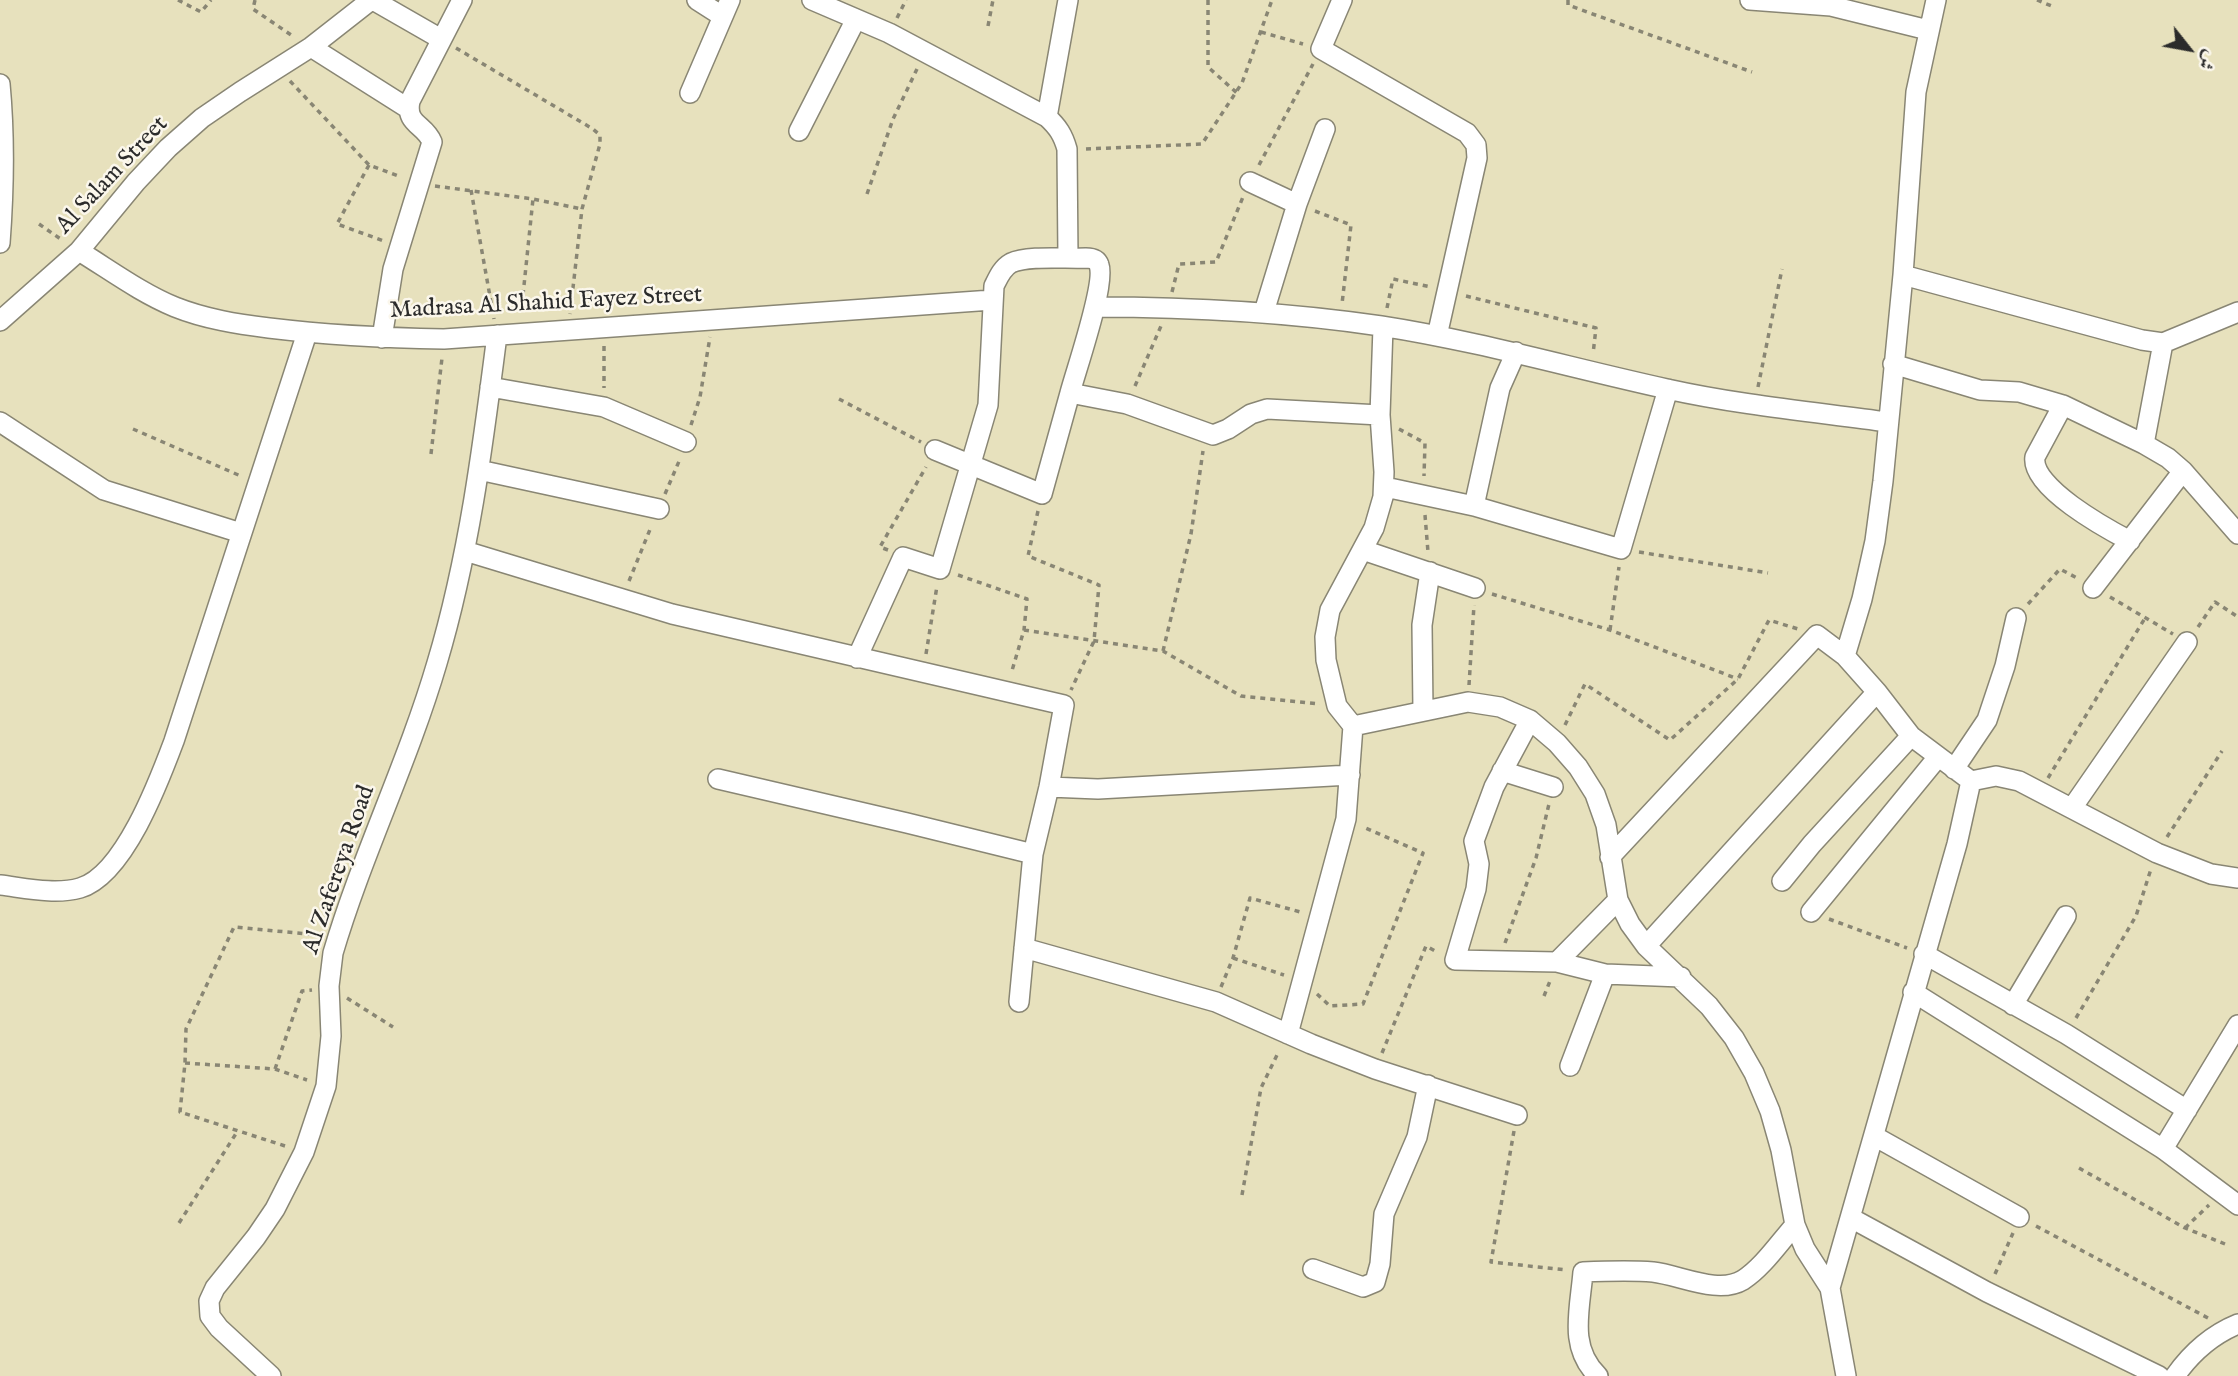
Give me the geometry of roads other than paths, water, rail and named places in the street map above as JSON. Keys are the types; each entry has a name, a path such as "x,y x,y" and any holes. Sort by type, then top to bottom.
{"street":[{"path":"372,0 442,39"},
{"name":"Al Salam Street","path":"0,321 79,251 167,148 202,118 311,47 372,0"},
{"path":"382,338 387,292 432,142 430,136 411,118 410,101 462,0"},
{"path":"690,93 726,8 697,0"},
{"path":"811,0 925,52 1047,117 1057,125 1067,149 1068,258"},
{"path":"1047,117 1068,0"},
{"path":"1342,0 1321,49 1467,133 1473,140 1477,158 1437,336"},
{"path":"1750,0 1831,6 1928,30"},
{"path":"1845,656 1875,541 1903,275 1916,92 1936,0"},
{"path":"799,131 856,19"},
{"path":"311,47 409,109"},
{"path":"0,84 4,163 0,243"},
{"path":"1264,312 1297,204 1325,129"},
{"path":"1250,182 1297,204"},
{"name":"Madrasa Al Shahid Fayez Street","path":"79,251 174,307 207,318 307,333 382,338 444,339 992,300"},
{"path":"857,658 903,556 940,569 970,464 988,405 992,300 994,286 1000,274 1009,264 1023,260 1093,258 1098,263 1095,307 1042,494 970,464 935,450"},
{"path":"1903,275 2142,340 2163,343 2238,312"},
{"path":"1095,307 1168,307 1264,312 1340,320 1516,352 1668,389 1754,405 1888,422"},
{"path":"1288,1034 1346,819 1353,726 1337,706 1326,660 1325,637 1330,610 1374,528 1385,487 1380,415 1383,327"},
{"path":"0,885 42,890 82,888 100,878 114,863 138,824 158,784 174,741 307,333"},
{"name":"Al Zafereya Road","path":"271,1376 219,1328 210,1316 209,1301 215,1288 275,1209 304,1152 326,1086 331,1037 329,986 333,953 418,722 453,608 479,470 497,335"},
{"path":"2144,444 2163,343"},
{"path":"1474,506 1500,388 1516,352"},
{"path":"1894,364 1980,390 2019,391 2063,405 2144,444 2183,471 2238,534"},
{"path":"490,387 604,407 687,442"},
{"path":"1385,487 1474,506 1621,549 1668,389"},
{"path":"1070,393 1127,404 1205,433 1220,433 1245,417 1267,409 1380,415"},
{"path":"2063,405 2035,457 2034,464 2059,496 2079,512 2130,541"},
{"path":"0,422 104,490 241,533"},
{"path":"479,470 659,509"},
{"path":"2093,588 2183,471"},
{"path":"1363,550 1475,588"},
{"path":"465,551 622,599 923,674 1064,705 1033,854 1019,1002"},
{"path":"1423,711 1423,625 1430,572"},
{"path":"1811,912 1987,720 2005,666 2016,618"},
{"path":"1611,858 1817,635 1845,656 1911,736 1971,781 1996,776 2020,781 2157,853 2211,874 2238,878"},
{"path":"2072,808 2188,642"},
{"path":"1646,946 1877,692"},
{"path":"1353,726 1468,702 1500,707 1530,720 1557,743 1578,767 1595,794 1606,825 1618,900 1630,924 1646,946 1709,1006 1734,1038 1754,1073 1770,1111 1795,1225 1805,1249 1830,1288 1846,1376"},
{"path":"1530,720 1483,814 1473,844 1479,864 1476,889 1455,960 1557,962 1605,974 1681,977"},
{"path":"1782,881 1812,844 1911,736"},
{"path":"1503,771 1553,787"},
{"path":"1049,787 1098,789 1350,775"},
{"path":"718,779 1033,854"},
{"path":"1830,1288 1957,844 1971,781"},
{"path":"1557,962 1618,900"},
{"path":"2013,1004 2066,916"},
{"path":"1024,948 1216,1002 1375,1069 1517,1115"},
{"path":"1924,954 2066,1034 2187,1110"},
{"path":"1570,1066 1605,974"},
{"path":"1913,992 2164,1149 2238,1205"},
{"path":"2164,1149 2235,1036"},
{"path":"1314,1269 1363,1287 1375,1282 1380,1264 1381,1231 1387,1203 1417,1138 1428,1085"},
{"path":"1874,1136 2019,1217"},
{"path":"1852,1217 1987,1292 2159,1376"},
{"path":"1598,1376 1582,1356 1579,1345 1583,1272 1653,1272 1728,1286 1753,1272 1795,1225"},
{"path":"2175,1376 2204,1342 2233,1326"}]}
